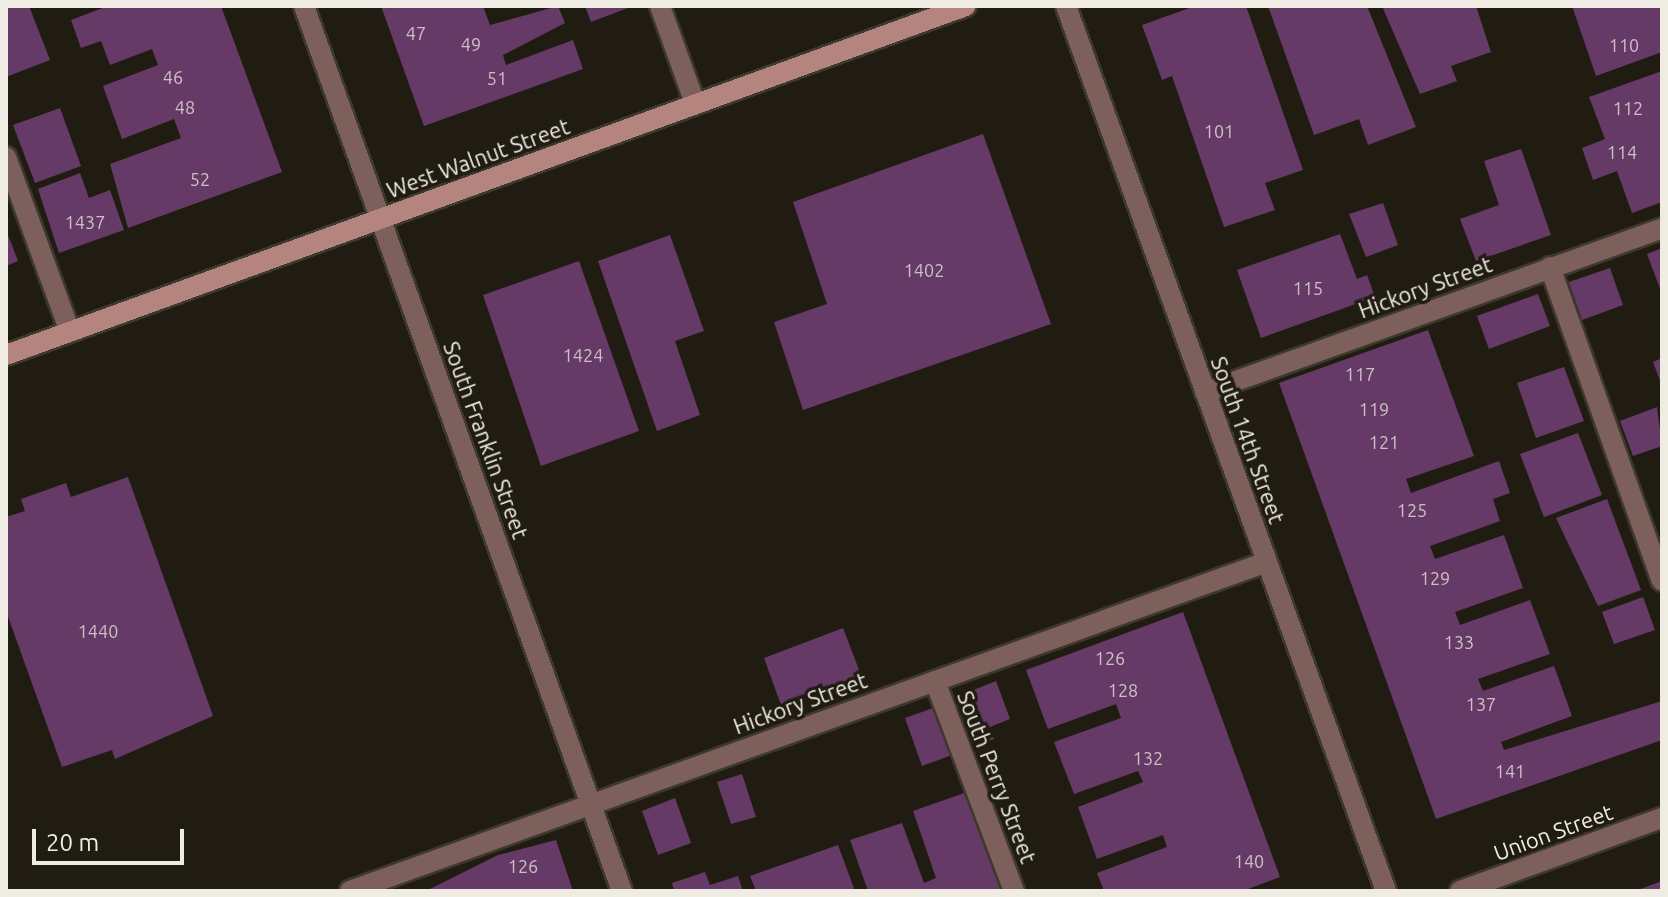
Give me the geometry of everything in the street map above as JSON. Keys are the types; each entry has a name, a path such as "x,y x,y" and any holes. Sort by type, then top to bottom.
{"street":[{"name":"South Franklin Street","path":"304,6 622,891"},
{"path":"660,6 695,103"},
{"name":"West Walnut Street","path":"6,355 966,6"},
{"name":"South 14th Street","path":"1066,6 1386,891"},
{"path":"6,157 70,332"},
{"name":"Hickory Street","path":"1205,392 1662,228"},
{"path":"1550,267 1662,581"},
{"name":"Hickory Street","path":"350,891 1267,562"},
{"name":"South Perry Street","path":"935,681 1014,891"},
{"name":"Union Street","path":"1460,891 1662,818"}],"building":[{"path":"6,6 29,6 50,60 6,77"},
{"path":"108,6 221,6 282,172 128,228 110,164 181,138 174,119 122,139 103,86 158,65 152,49 110,65 101,41 81,48 71,20"},
{"path":"381,6 483,6 490,25 558,6 565,23 503,55 506,65 573,40 583,69 424,126"},
{"path":"585,6 633,6 591,22"},
{"path":"1195,6 1246,6 1303,170 1265,183 1275,210 1224,227 1172,76 1162,80 1142,25"},
{"path":"1268,6 1367,6 1416,127 1368,145 1359,119 1314,135"},
{"path":"1382,6 1476,6 1491,52 1451,66 1457,81 1420,94"},
{"path":"1572,6 1662,6 1662,52 1596,76"},
{"path":"1662,71 1662,202 1632,213 1617,171 1593,180 1582,148 1605,139 1589,97"},
{"path":"60,108 81,166 35,183 13,125"},
{"path":"983,134 1051,324 803,410 774,322 827,304 793,202"},
{"path":"1521,149 1551,235 1476,261 1460,219 1499,205 1484,161"},
{"path":"80,173 89,198 110,190 124,230 59,253 38,189"},
{"path":"1383,203 1398,245 1366,257 1349,214"},
{"path":"6,230 18,261 6,266"},
{"path":"1340,234 1357,279 1367,275 1375,297 1261,338 1237,270"},
{"path":"670,235 704,331 675,341 700,415 657,431 598,261"},
{"path":"1662,248 1662,294 1647,254"},
{"path":"579,261 639,431 541,466 483,295"},
{"path":"1610,268 1623,305 1582,320 1569,282"},
{"path":"1538,294 1550,326 1489,349 1477,316"},
{"path":"1428,330 1474,456 1406,479 1411,493 1499,461 1510,493 1493,499 1500,521 1430,546 1435,559 1504,535 1523,588 1455,612 1460,625 1530,600 1550,654 1478,679 1483,691 1554,666 1572,716 1501,742 1504,750 1662,701 1662,740 1436,819 1279,383"},
{"path":"1662,358 1662,386 1653,362"},
{"path":"1564,367 1584,421 1536,438 1517,383"},
{"path":"1657,407 1662,446 1633,456 1620,421"},
{"path":"1578,433 1602,495 1544,517 1520,454"},
{"path":"128,477 213,716 115,759 112,750 62,767 6,611 6,517 25,511 21,499 66,483 71,497"},
{"path":"1607,499 1641,590 1598,606 1556,518"},
{"path":"1643,597 1655,630 1614,644 1602,612"},
{"path":"1183,612 1280,877 1243,891 1104,891 1097,873 1167,847 1163,835 1097,859 1078,807 1143,782 1138,771 1074,794 1054,742 1121,718 1116,704 1048,729 1026,670"},
{"path":"843,628 861,675 781,705 764,658"},
{"path":"996,681 1010,719 990,727 994,739 975,746 956,697"},
{"path":"936,707 952,755 922,766 905,718"},
{"path":"742,774 756,817 731,824 717,782"},
{"path":"970,791 1006,891 868,891 850,840 902,823 924,883 936,878 913,811"},
{"path":"675,798 691,843 658,855 642,811"},
{"path":"556,840 573,891 426,891 498,855"},
{"path":"838,845 855,891 756,891 750,876"},
{"path":"705,872 710,885 738,876 743,891 674,891 672,883"},
{"path":"1662,881 1662,891 1635,891"}]}
